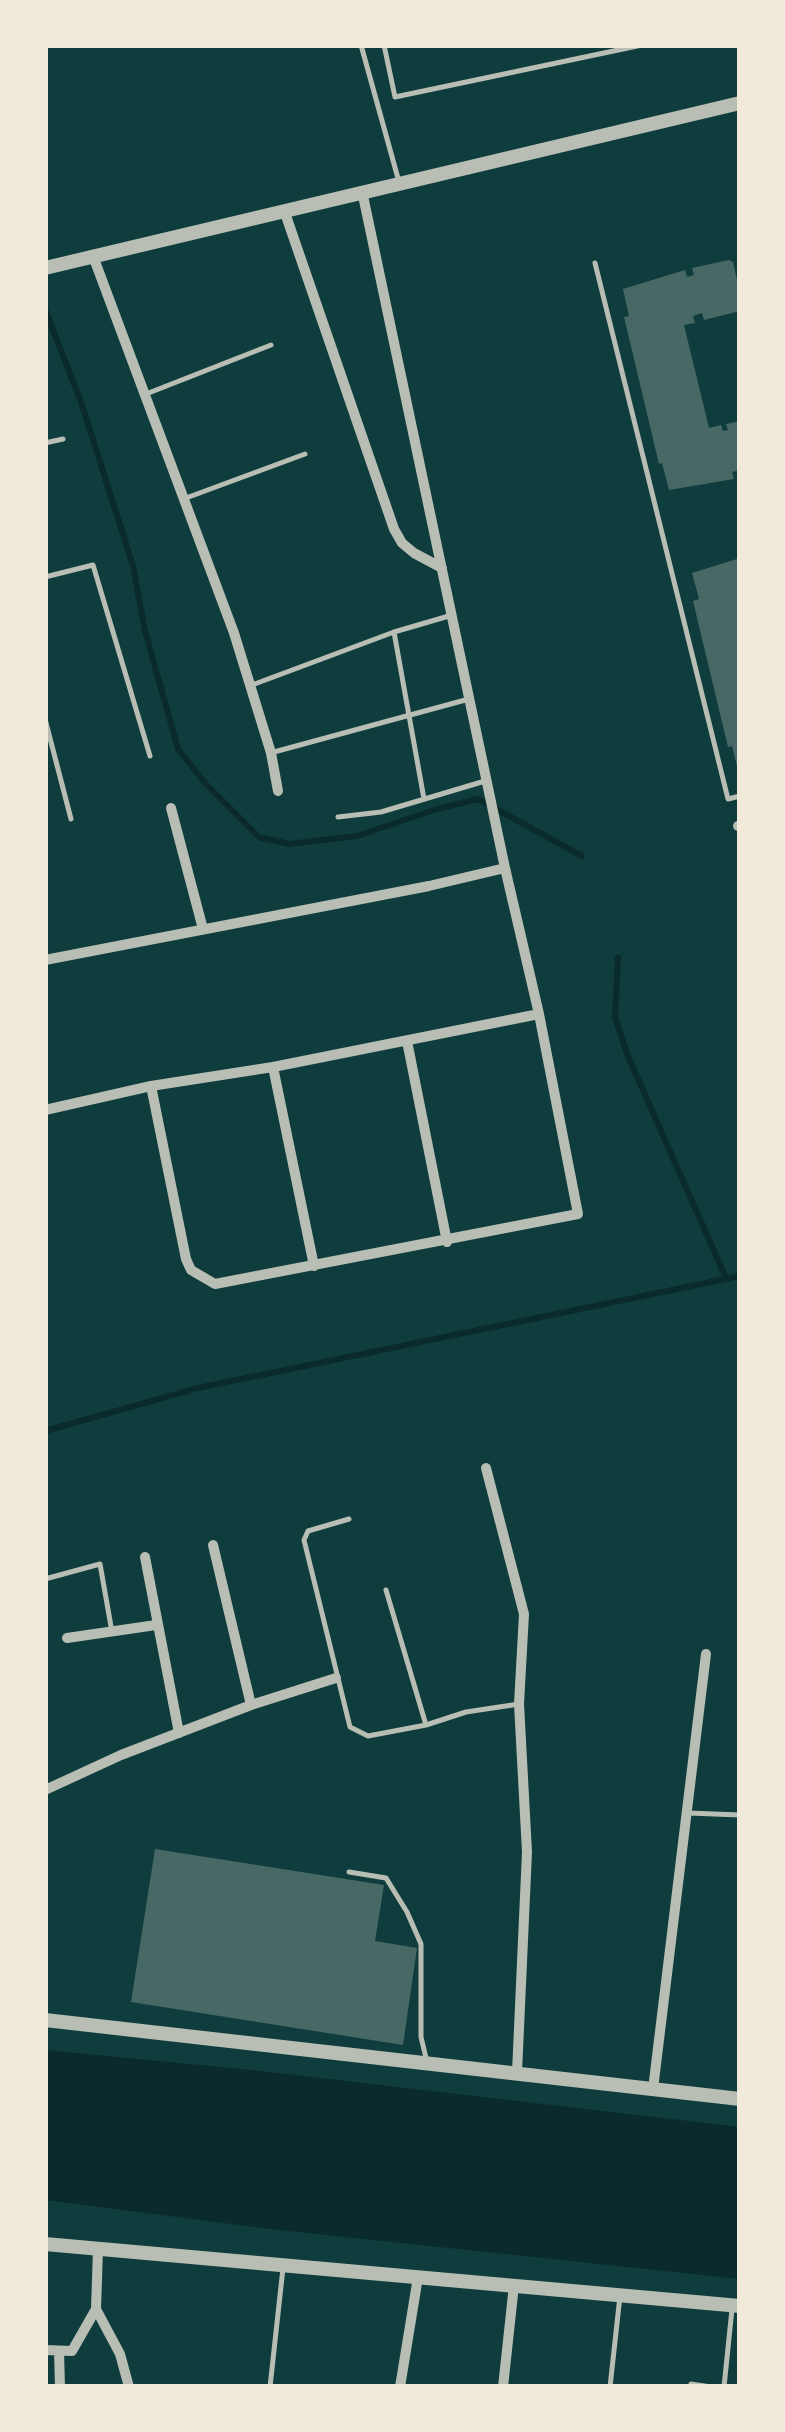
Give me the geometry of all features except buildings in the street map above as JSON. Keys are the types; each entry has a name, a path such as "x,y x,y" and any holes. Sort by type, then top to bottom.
{"street":[{"path":"48,268 399,182 739,108"},
{"path":"151,1086 186,1260 192,1270 215,1284 578,1214 539,1014 362,192"},
{"path":"284,210 394,529 414,554 442,568"},
{"path":"93,256 234,632 271,752 278,790"},
{"path":"171,808 203,929"},
{"path":"45,960 505,868"},
{"path":"45,1110 151,1086 539,1014"},
{"path":"407,1041 447,1242"},
{"path":"274,1066 314,1266"},
{"path":"486,1468 524,1614 518,1704 527,1852 517,2072"},
{"path":"214,1545 251,1705"},
{"path":"144,1557 179,1733"},
{"path":"67,1638 156,1625"},
{"path":"653,2088 706,1654"},
{"path":"45,1790 251,1705 336,1678"},
{"path":"45,2020 740,2099"},
{"path":"45,2244 736,2306"},
{"path":"45,2350 72,2351 96,2309 98,2249"},
{"path":"400,2387 418,2277"},
{"path":"503,2387 514,2285"},
{"path":"96,2309 120,2354 129,2387"},
{"path":"58,2351 60,2387"}],"lane":[{"path":"361,45 399,182"},
{"path":"384,45 395,98 642,45"},
{"path":"595,263 728,799 740,796"},
{"path":"143,395 271,344"},
{"path":"45,444 63,439"},
{"path":"183,498 306,454"},
{"path":"45,577 93,565 150,756"},
{"path":"249,686 394,632 452,615"},
{"path":"394,632 424,800"},
{"path":"271,752 470,699"},
{"path":"45,720 71,820"},
{"path":"338,817 380,812 486,780"},
{"path":"349,1520 308,1531 304,1540 350,1727 368,1736 426,1725 466,1712 518,1704"},
{"path":"45,1579 100,1564 112,1632"},
{"path":"386,1590 426,1725"},
{"path":"688,1813 740,1815"},
{"path":"349,1872 386,1878 421,1944 421,2037 428,2064"},
{"path":"270,2387 283,2265"},
{"path":"610,2387 620,2294"},
{"path":"724,2387 736,2306"},
{"path":"690,2387 711,2387"}],"water":[{"path":"45,2050 740,2127 740,2279 270,2229 45,2200"}],"waterway":[{"path":"45,309 82,405 133,566 145,631 178,749 206,784 259,837 289,844 357,836 478,799 582,856"},
{"path":"618,958 615,1017 627,1054 726,1278"},
{"path":"45,1431 198,1388 740,1276"}]}
